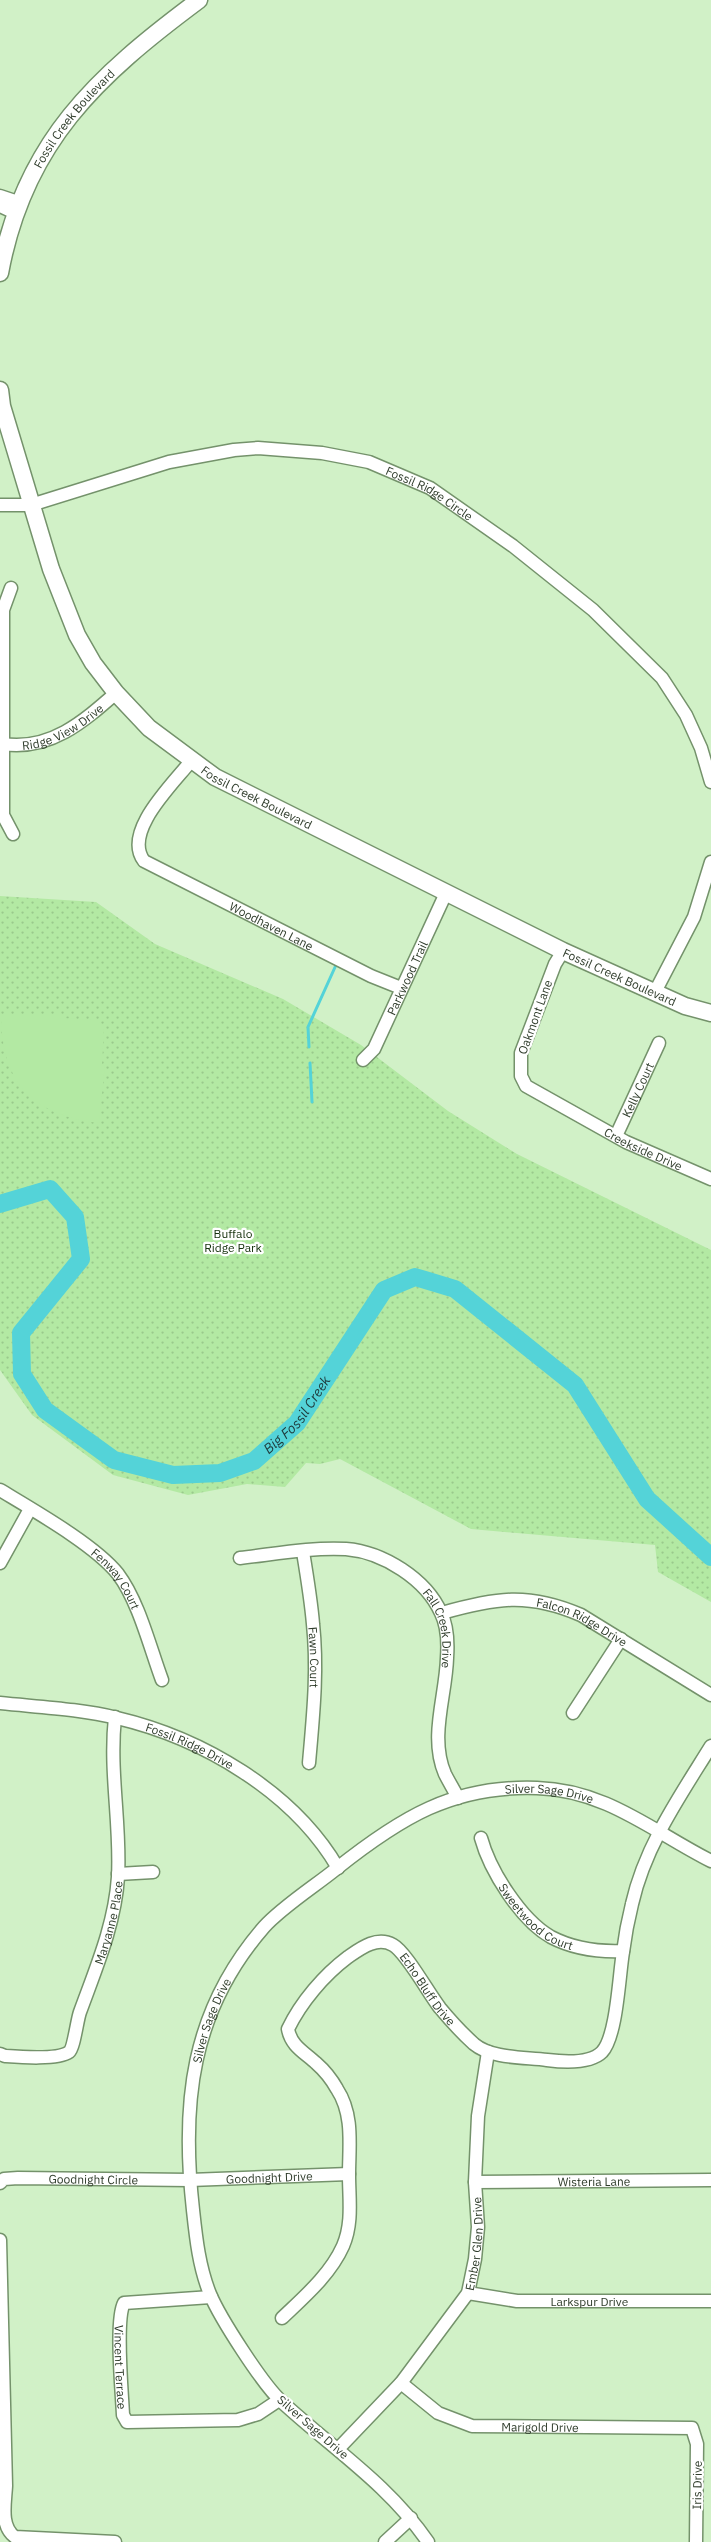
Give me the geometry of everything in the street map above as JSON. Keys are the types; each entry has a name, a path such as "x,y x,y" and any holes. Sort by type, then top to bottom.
{"main road":[{"name":"Fossil Creek Boulevard","path":"0,273 17,208 38,161 80,102 122,59 199,0"},
{"name":"Fossil Creek Boulevard","path":"0,390 2,406 51,569 77,635 93,663 116,694 149,728 215,777 563,951 685,1006 711,1013"}],"street":[{"path":"0,196 15,201 17,208 11,210 0,206"},
{"name":"Fossil Ridge Circle","path":"0,505 31,505 169,462 258,448 322,453 369,462 430,488 513,546 593,610 662,678 686,715 702,748 711,782"},
{"path":"11,588 3,610 3,815 13,834"},
{"name":"Ridge View Drive","path":"3,744 37,744 62,735 83,722 116,694"},
{"name":"Woodhaven Lane","path":"191,761 142,826 138,846 139,855 144,861 362,972 400,988"},
{"path":"655,992 694,917 711,862"},
{"name":"Parkwood Trail","path":"363,1060 374,1049 400,988 446,893"},
{"name":"Oakmont Lane","path":"563,951 555,964 519,1060 521,1076 526,1086 577,1116"},
{"name":"Kelly Court","path":"616,1136 659,1043"},
{"name":"Creekside Drive","path":"577,1116 616,1136 711,1178"},
{"name":"Fenway Court","path":"0,1490 83,1544 118,1574 132,1599 162,1680"},
{"path":"0,1563 30,1509"},
{"name":"Fall Creek Drive","path":"240,1558 346,1549 379,1558 410,1576 429,1594 442,1613 447,1656 438,1739 445,1774 458,1798"},
{"name":"Fawn Court","path":"303,1552 313,1626 315,1665 315,1698 309,1763"},
{"name":"Falcon Ridge Drive","path":"442,1613 484,1601 508,1598 538,1600 581,1614 711,1695"},
{"path":"573,1714 621,1639"},
{"name":"Fossil Ridge Drive","path":"0,1703 115,1717 155,1729 195,1746 264,1786 317,1837 338,1868"},
{"name":"Maryanne Place","path":"0,2054 11,2056 47,2056 64,2054 72,2048 79,2015 114,1908 118,1874 113,1775 115,1717"},
{"name":"Echo Bluff Drive","path":"282,2318 331,2266 342,2247 349,2223 351,2148 348,2119 344,2104 328,2077 289,2039 288,2029 312,1992 341,1963 370,1944 384,1942 392,1944 398,1949 441,2009 475,2044 488,2052 558,2061 579,2060 600,2054 605,2048 614,2021 623,1951 638,1882 659,1831 711,1746"},
{"name":"Silver Sage Drive","path":"428,2542 397,2501 339,2448 279,2400 247,2356 211,2297 197,2246 190,2180 188,2111 191,2080 198,2048 222,1986 266,1925 395,1825 415,1813 458,1798 498,1788 540,1788 585,1795 608,1804 711,1861"},
{"name":"Sweetwood Court","path":"481,1838 485,1853 512,1898 538,1927 565,1943 595,1950 623,1951"},
{"path":"118,1874 153,1872"},
{"name":"Ember Glen Drive","path":"339,2448 401,2382 468,2293 475,2259 478,2227 475,2182 479,2099 488,2052"},
{"name":"Goodnight Drive","path":"190,2180 349,2174"},
{"name":"Goodnight Circle","path":"0,2183 4,2179 18,2178 190,2180"},
{"name":"Wisteria Lane","path":"475,2182 711,2180"},
{"path":"0,2240 6,2486 4,2525 7,2532 15,2537 115,2542"},
{"name":"Larkspur Drive","path":"468,2293 517,2301 711,2302"},
{"name":"Vincent Terrace","path":"211,2297 133,2301 124,2304 121,2325 123,2415 127,2422 238,2420 258,2414 279,2400"},
{"name":"Marigold Drive","path":"401,2382 438,2413 472,2426 692,2428"},
{"name":"Iris Drive","path":"692,2428 698,2444 696,2542"},
{"path":"385,2542 411,2518"}],"green space":[{"name":"Buffalo Ridge Park","path":"0,896 96,902 155,944 283,999 361,1045 448,1111 517,1154 711,1250 711,1602 658,1572 655,1545 471,1529 340,1459 320,1464 306,1463 285,1487 247,1484 188,1495 113,1475 32,1415 0,1370"},
{"path":"1,1016 60,1016 60,1018 97,1020 104,1027 102,1065 105,1065 99,1123 76,1119 56,1112 39,1104 26,1092 15,1078 7,1060"}],"waterway":[{"path":"309,1047 308,1027 336,965"},
{"path":"310,1063 312,1102"},
{"name":"Big Fossil Creek","path":"0,1204 50,1189 75,1217 81,1259 21,1333 22,1374 45,1410 114,1460 173,1475 220,1473 254,1461 297,1423 384,1290 415,1277 455,1289 575,1385 647,1499 711,1557"}]}
